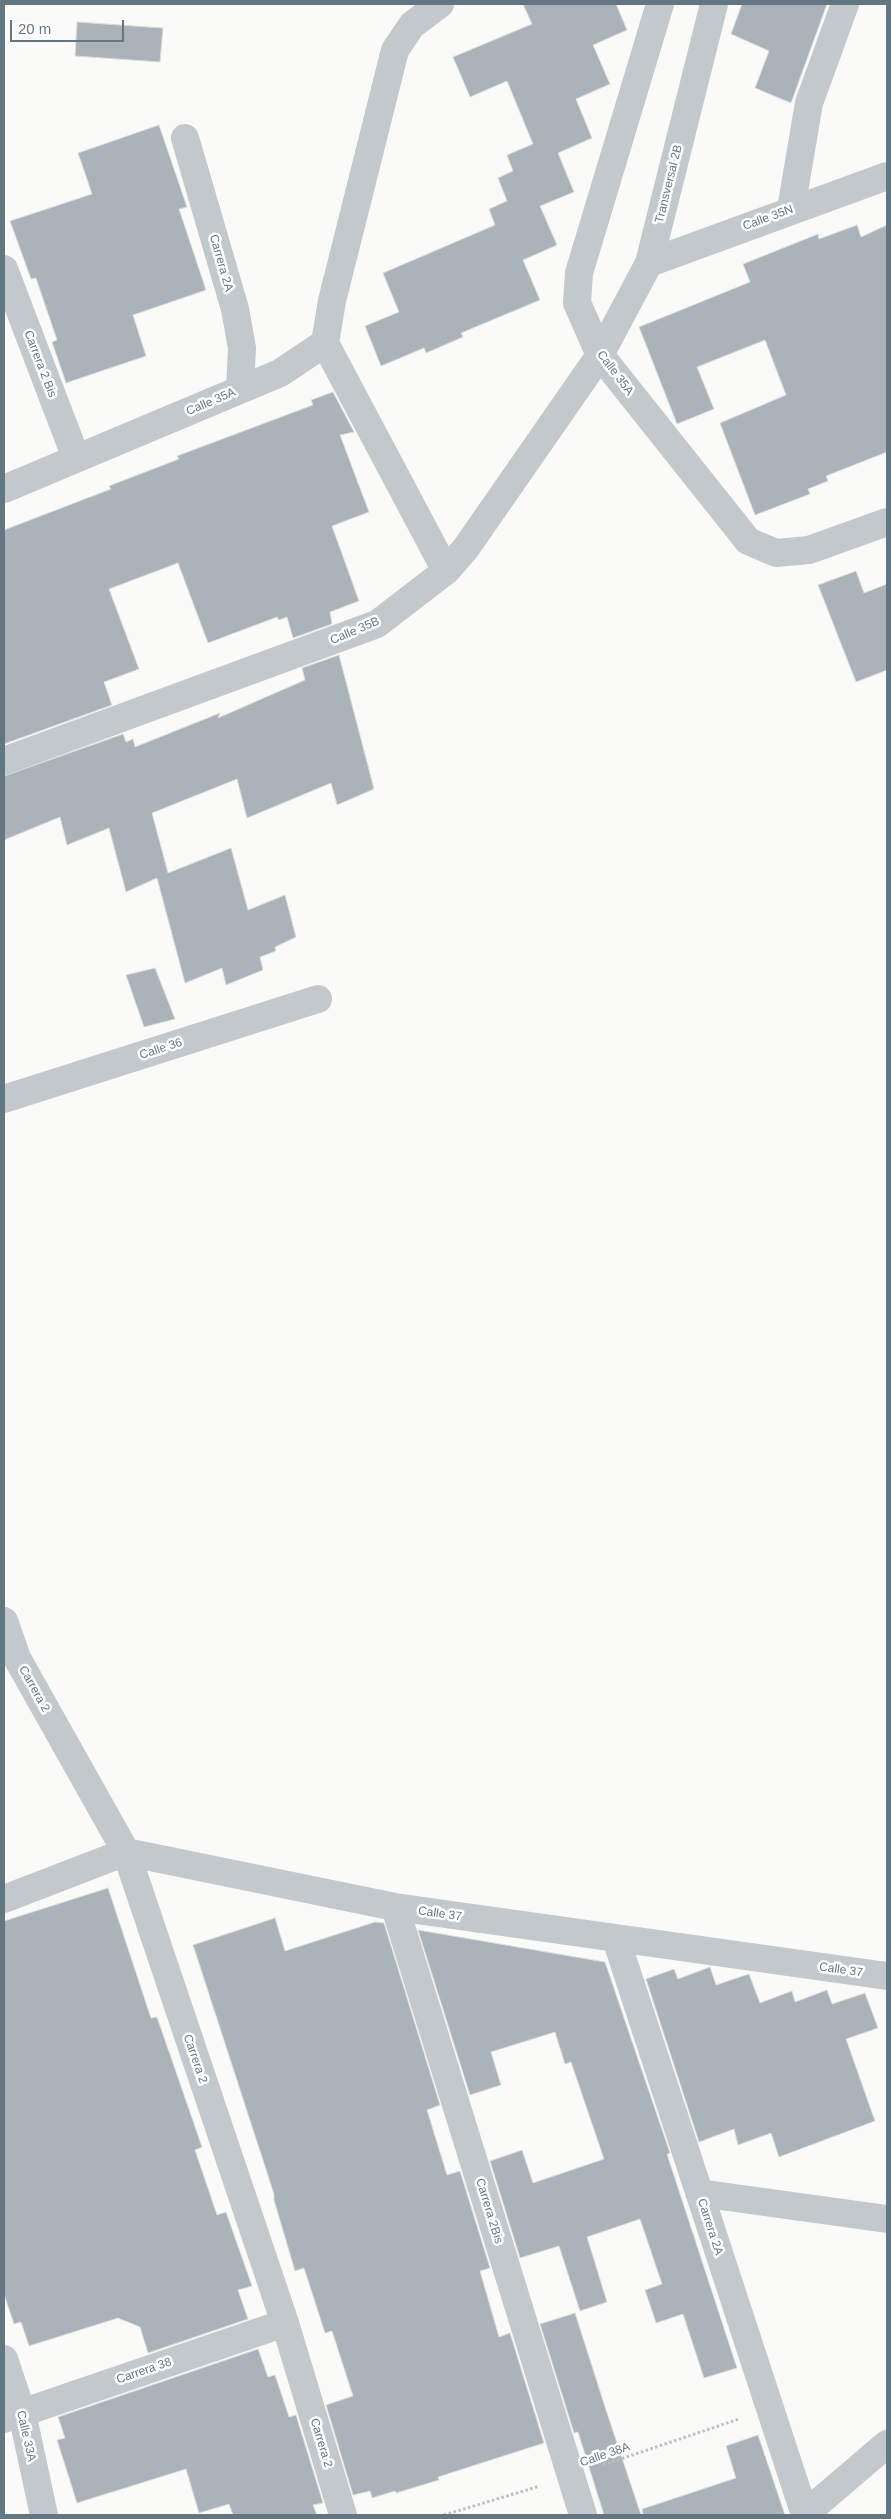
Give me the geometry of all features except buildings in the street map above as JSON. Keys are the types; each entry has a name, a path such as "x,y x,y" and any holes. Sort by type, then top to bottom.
{"street":[{"path":"440,4 412,25 395,50 332,301 325,343 446,571"},
{"name":"Calle 35A","path":"660,4 579,274 577,303 600,355 748,541 776,553 809,550 887,522"},
{"name":"Transversal 2B","path":"600,355 648,263 714,4"},
{"path":"791,210 809,103 845,4"},
{"name":"Carrera 2A","path":"185,138 235,309 242,348 240,390"},
{"name":"Calle 35N","path":"648,263 887,176"},
{"name":"Carrera 2 Bis","path":"4,269 76,458"},
{"name":"Calle 35A","path":"4,489 280,373 325,343"},
{"name":"Calle 35B","path":"4,761 378,624 446,571 466,548 600,355"},
{"name":"Calle 36","path":"4,1099 318,999"},
{"name":"Carrera 2","path":"4,1621 17,1658 126,1852 285,2324 343,2515"},
{"path":"4,1899 126,1852"},
{"name":"Calle 37","path":"126,1852 395,1907 616,1940 887,1976"},
{"name":"Carrera 2Bis","path":"395,1907 583,2515"},
{"name":"Carrera 2A","path":"616,1940 805,2514"},
{"path":"699,2193 887,2219"},
{"name":"Carrera 38","path":"13,2416 285,2324"},
{"name":"Calle 33A","path":"4,2359 13,2416 44,2515"},
{"path":"805,2514 887,2444"}],"path":[{"name":"Calle 38A","path":"444,2515 571,2476 770,2408"}]}
